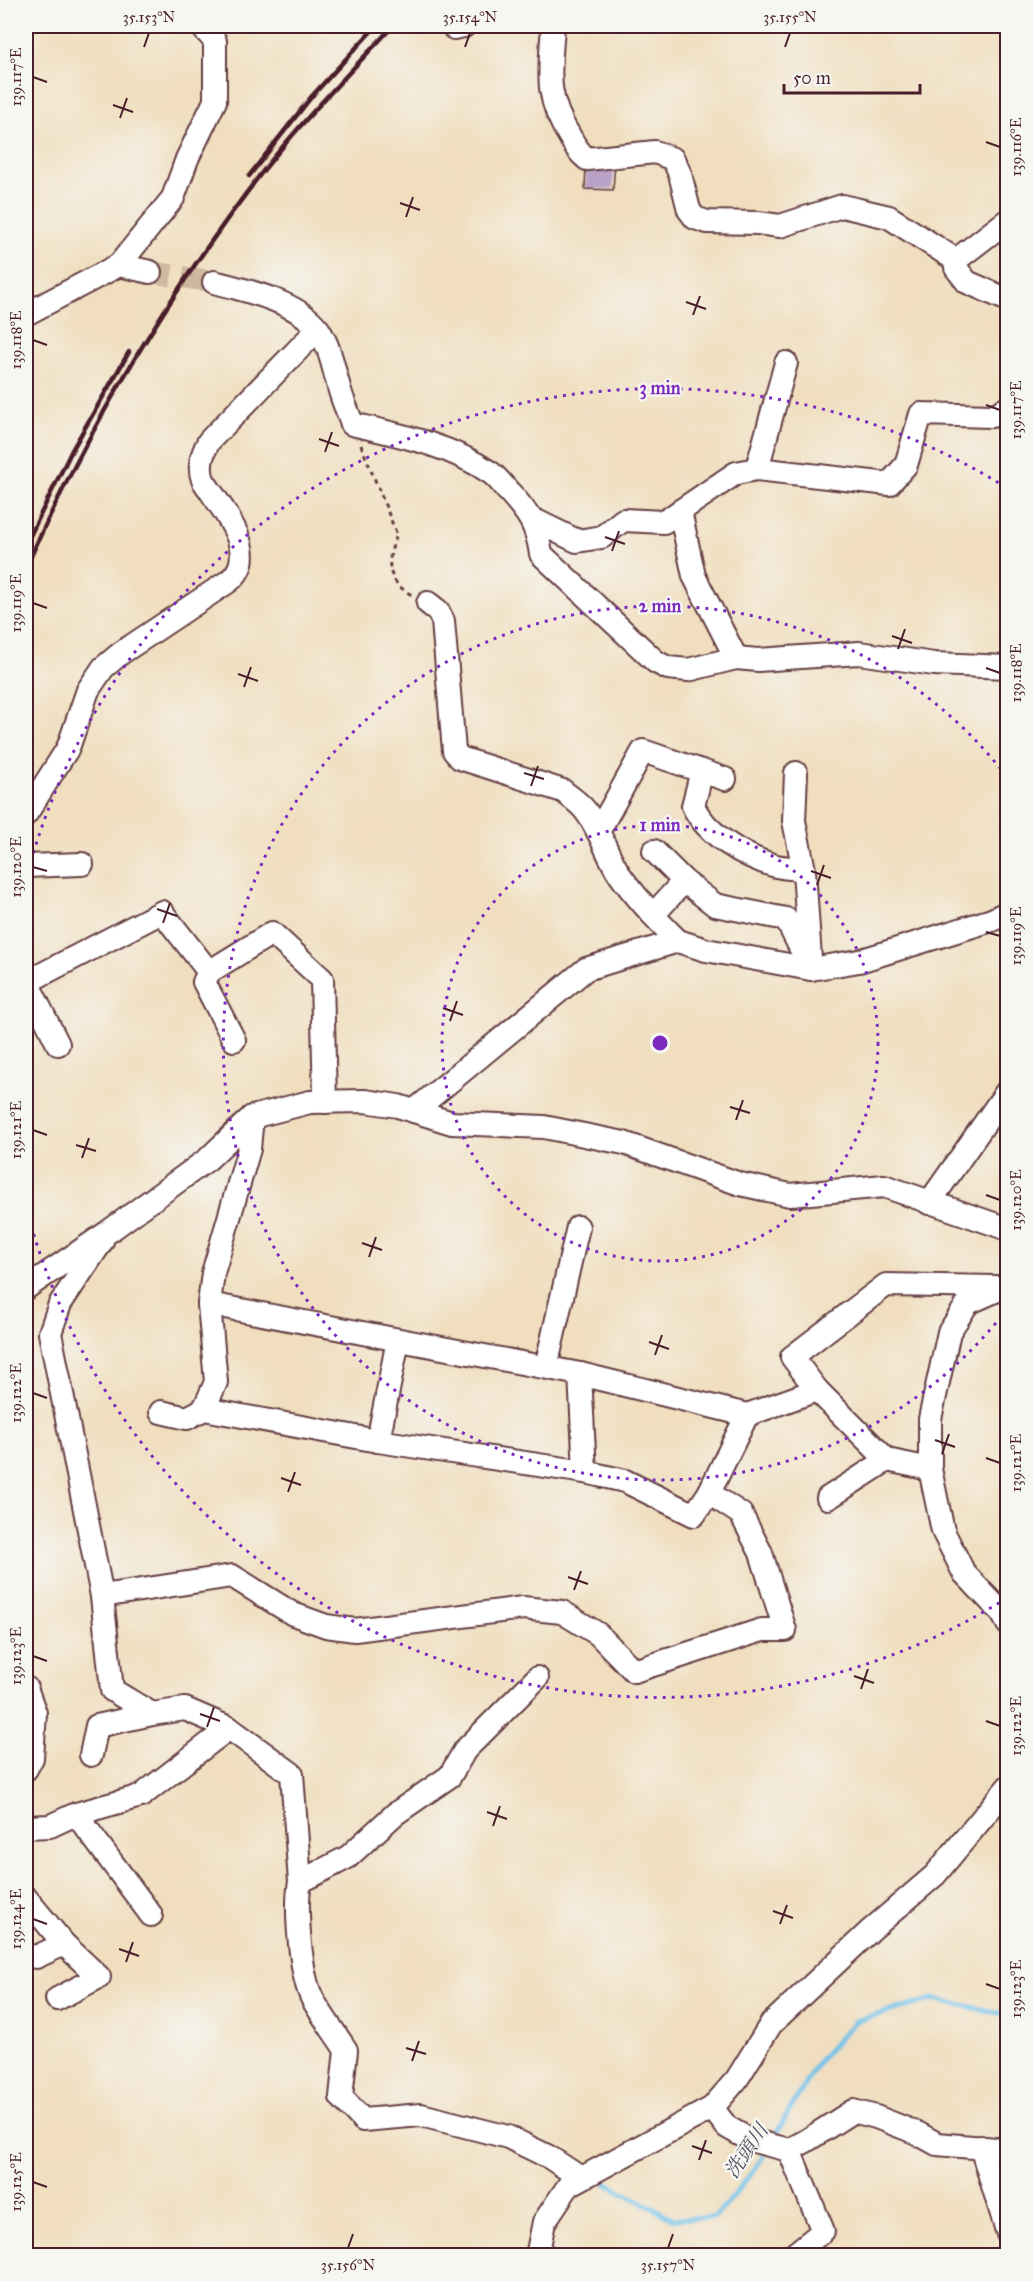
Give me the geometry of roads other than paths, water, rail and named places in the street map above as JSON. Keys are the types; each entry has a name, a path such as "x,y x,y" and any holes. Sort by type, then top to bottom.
{"street":[{"path":"26,314 119,265 172,198 187,159 215,101 215,41 201,26"},
{"path":"553,26 550,80 553,104 575,146 587,159 655,152 673,159 680,174 689,210 695,218 707,222 780,226 842,206 889,217 956,260"},
{"path":"956,260 1008,220"},
{"path":"956,260 956,268 967,282 1008,300"},
{"path":"119,265 150,272"},
{"path":"214,282 283,304 304,315 318,328 327,346 352,424 417,439 493,474 528,512 538,533 541,554 656,662 668,668 688,670 736,658 758,660 859,653 934,664 1008,666"},
{"path":"26,814 68,748 88,690 103,668 121,653 229,581 241,567 243,554 241,541 203,480 200,471 202,453 209,441 318,328"},
{"path":"758,470 786,363"},
{"path":"530,518 577,541 602,537 623,520 664,522 736,473 758,470 889,484 906,465 921,414 992,416 1008,408"},
{"path":"680,511 694,576 736,658"},
{"path":"428,603 438,611 443,621 454,751 460,758 562,791 585,810 618,873 678,941 706,950 811,969 859,961 992,920 1008,912"},
{"path":"598,832 643,751 726,779"},
{"path":"702,771 693,806 700,820 740,852 776,866 804,870"},
{"path":"796,773 794,821 804,870 811,969"},
{"path":"654,851 684,881 715,905 786,919 811,969"},
{"path":"26,866 82,864"},
{"path":"653,915 684,881"},
{"path":"58,1044 26,981 162,912 209,972"},
{"path":"234,1040 204,982 209,972 272,933 322,979 325,1102"},
{"path":"414,1111 586,969 678,941"},
{"path":"929,1203 1008,1090"},
{"path":"26,1288 208,1159 252,1117 310,1102 365,1101 398,1106 452,1123 544,1127 624,1143 740,1184 790,1195 884,1186 1008,1229"},
{"path":"161,1412 187,1418 204,1409 216,1382 209,1304 213,1273 249,1149 252,1117"},
{"path":"546,1367 578,1227"},
{"path":"108,1232 60,1304 50,1333 102,1596 112,1690 152,1713"},
{"path":"930,1469 887,1460 817,1390 792,1357 886,1285 1005,1287"},
{"path":"1005,1287 968,1303 949,1332 930,1419 930,1469 943,1531 948,1542 964,1573 1002,1613 1008,1624"},
{"path":"209,1304 580,1374 747,1415 817,1390"},
{"path":"378,1441 398,1340"},
{"path":"580,1374 585,1472"},
{"path":"204,1409 378,1441 585,1472 625,1481 694,1515 709,1493 747,1415"},
{"path":"828,1498 887,1460"},
{"path":"102,1596 232,1576 293,1614 326,1626 355,1630 523,1608 562,1612 598,1634 634,1671 762,1630 785,1630 761,1553 741,1514 709,1493"},
{"path":"300,1882 348,1857 395,1814 450,1776 465,1750 537,1678"},
{"path":"26,1688 35,1713 32,1758 26,1769"},
{"path":"91,1755 97,1726 152,1713 185,1709 229,1728 292,1774 300,1882 297,1896 302,1960 312,1998 346,2050 341,2097 363,2120 421,2115 508,2137 549,2157 581,2178"},
{"path":"26,1827 50,1826 76,1814 141,1796 229,1728"},
{"path":"537,2256 544,2222 569,2185 712,2108 737,2079 771,2024 871,1929 935,1875 1008,1786"},
{"path":"76,1814 151,1915"},
{"path":"26,1898 64,1944 99,1977 57,1999"},
{"path":"26,1955 36,1957 64,1944"},
{"path":"712,2108 727,2127 750,2140 789,2150 806,2142 854,2111 876,2116 937,2144 1008,2150"},
{"path":"981,2147 1008,2234"},
{"path":"789,2150 823,2231 792,2256"}],"waterway":[{"name":"洗頭川","path":"772,2141 817,2063 855,2021 934,1999 1008,2015"},
{"name":"洗頭川","path":"596,2178 674,2219 715,2217 754,2171 767,2149"}],"tunnel":[{"path":"150,272 214,282"}],"railway":[{"path":"249,176 312,96 376,26"},
{"path":"26,567 76,463 104,412 163,313 195,265 228,217 278,152 393,26"},
{"path":"26,544 72,450 129,352"}]}
